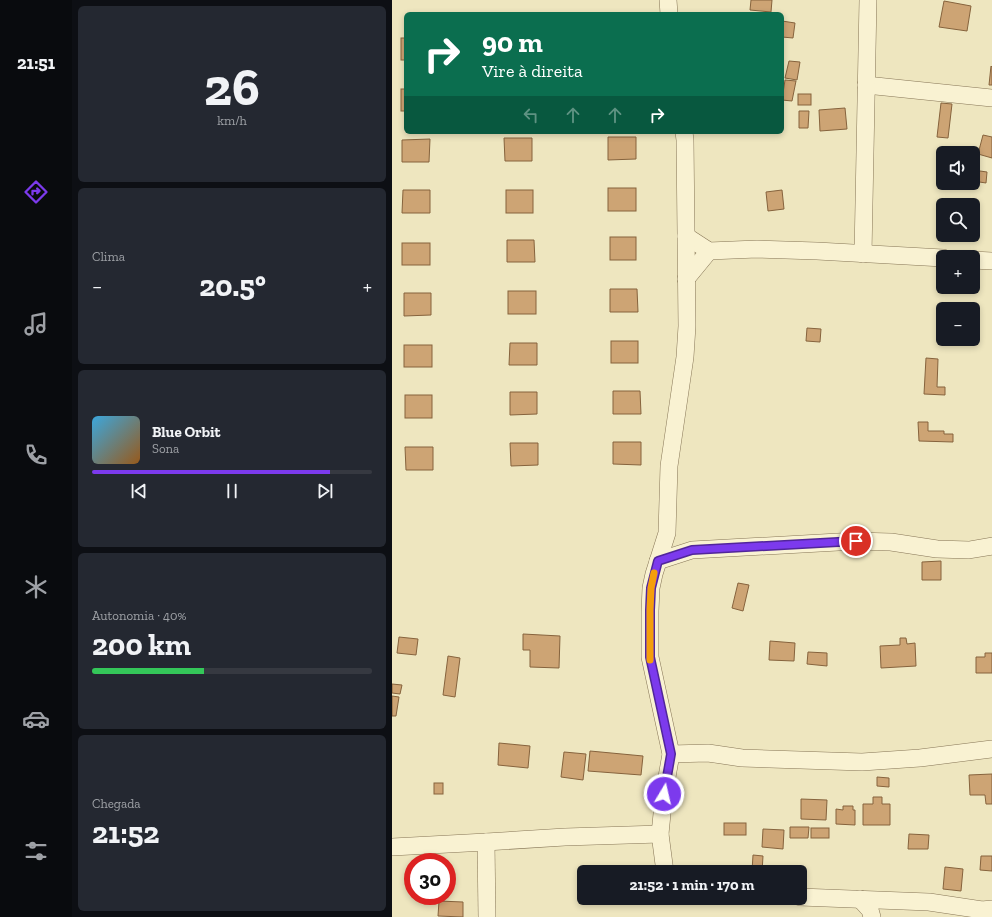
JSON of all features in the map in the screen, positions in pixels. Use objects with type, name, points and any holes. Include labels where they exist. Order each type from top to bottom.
[{"type":"street","points":[[668,0],[669,12]]},
{"type":"street","points":[[863,254],[868,0]]},
{"type":"street","points":[[866,85],[992,98]]},
{"type":"street","points":[[664,865],[660,834],[664,794],[671,754],[650,657],[650,610],[651,588],[667,533],[669,466],[685,356],[687,326],[684,134]]},
{"type":"street","points":[[686,236],[709,251],[757,249],[936,258]]},
{"type":"street","points":[[686,278],[709,251]]},
{"type":"street","points":[[980,260],[992,261]]},
{"type":"street","points":[[667,533],[692,550]]},
{"type":"street","points":[[658,561],[692,550],[856,541],[891,542],[945,549],[969,550],[992,546]]},
{"type":"street","points":[[671,754],[708,753],[742,758],[862,762],[920,758],[992,749]]},
{"type":"street","points":[[392,847],[565,837],[660,834]]},
{"type":"street","points":[[486,842],[487,917]]},
{"type":"street","points":[[807,897],[929,902],[982,910],[992,909]]},
{"type":"street","points":[[860,900],[870,910],[872,917]]},
{"type":"building","points":[[751,0],[772,0],[771,12],[750,10]]},
{"type":"building","points":[[944,1],[971,6],[967,31],[939,27]]},
{"type":"building","points":[[784,21],[795,23],[793,38],[784,37]]},
{"type":"building","points":[[401,38],[404,38],[404,60],[401,60]]},
{"type":"building","points":[[789,61],[800,62],[797,80],[785,78]]},
{"type":"building","points":[[991,66],[992,85],[989,85]]},
{"type":"building","points":[[785,80],[796,81],[792,101],[784,100]]},
{"type":"building","points":[[401,89],[404,89],[404,111],[401,111]]},
{"type":"building","points":[[798,94],[811,94],[811,105],[798,105]]},
{"type":"building","points":[[941,103],[952,104],[948,138],[937,137]]},
{"type":"building","points":[[845,108],[847,129],[820,131],[819,110]]},
{"type":"building","points":[[799,111],[809,111],[808,128],[799,128]]},
{"type":"building","points":[[983,135],[992,137],[992,158],[980,155],[980,146]]},
{"type":"building","points":[[608,137],[636,137],[636,159],[608,160]]},
{"type":"building","points":[[504,138],[532,138],[532,161],[505,161]]},
{"type":"building","points":[[430,139],[429,162],[402,162],[402,140]]},
{"type":"building","points":[[980,171],[987,172],[986,183],[980,182]]},
{"type":"building","points":[[608,188],[636,188],[636,211],[608,211]]},
{"type":"building","points":[[403,190],[430,190],[430,213],[402,213]]},
{"type":"building","points":[[506,190],[533,190],[533,213],[506,213]]},
{"type":"building","points":[[782,190],[784,209],[768,211],[766,192]]},
{"type":"building","points":[[610,237],[636,237],[636,260],[610,260]]},
{"type":"building","points":[[507,240],[534,240],[535,262],[507,262]]},
{"type":"building","points":[[402,243],[430,243],[430,265],[402,265]]},
{"type":"building","points":[[610,289],[637,289],[638,312],[610,312]]},
{"type":"building","points":[[508,291],[536,291],[536,314],[508,314]]},
{"type":"building","points":[[404,293],[431,293],[431,315],[404,316]]},
{"type":"building","points":[[807,328],[821,329],[820,342],[806,341]]},
{"type":"building","points":[[611,341],[638,341],[638,363],[611,363]]},
{"type":"building","points":[[510,343],[537,343],[537,365],[509,365]]},
{"type":"building","points":[[404,345],[432,345],[432,367],[404,367]]},
{"type":"building","points":[[926,358],[938,359],[937,387],[945,387],[945,395],[924,394]]},
{"type":"building","points":[[613,391],[640,391],[641,414],[613,414]]},
{"type":"building","points":[[510,392],[537,392],[537,414],[510,415]]},
{"type":"building","points":[[405,395],[432,395],[432,418],[405,418]]},
{"type":"building","points":[[918,422],[928,422],[928,431],[944,431],[944,434],[953,434],[953,442],[919,441]]},
{"type":"building","points":[[613,442],[641,442],[641,465],[613,464]]},
{"type":"building","points":[[510,443],[538,443],[538,465],[511,466]]},
{"type":"building","points":[[405,447],[433,447],[433,470],[406,470]]},
{"type":"building","points":[[941,561],[941,580],[922,580],[922,562]]},
{"type":"building","points":[[738,583],[749,585],[743,611],[732,608]]},
{"type":"building","points":[[523,634],[560,636],[559,668],[530,667],[530,650],[523,650]]},
{"type":"building","points":[[399,637],[418,639],[416,655],[397,653]]},
{"type":"building","points":[[900,638],[906,638],[907,644],[915,643],[916,666],[881,668],[880,646],[900,645]]},
{"type":"building","points":[[770,641],[795,643],[794,661],[769,660]]},
{"type":"building","points":[[808,652],[827,653],[827,666],[807,664]]},
{"type":"building","points":[[985,653],[992,653],[992,673],[976,673],[976,657],[985,657]]},
{"type":"building","points":[[448,656],[460,658],[455,697],[443,695]]},
{"type":"building","points":[[392,684],[402,685],[400,694],[392,693]]},
{"type":"building","points":[[392,696],[399,697],[396,716],[392,716]]},
{"type":"building","points":[[499,743],[530,746],[528,768],[498,765]]},
{"type":"building","points":[[590,751],[643,756],[641,775],[588,771]]},
{"type":"building","points":[[564,752],[586,754],[583,780],[561,777]]},
{"type":"building","points":[[992,774],[992,804],[986,804],[985,795],[970,795],[969,775]]},
{"type":"building","points":[[877,777],[889,778],[889,787],[877,786]]},
{"type":"building","points":[[434,783],[443,783],[443,794],[434,794]]},
{"type":"building","points":[[873,797],[882,797],[882,804],[890,804],[890,825],[863,825],[863,804],[873,804]]},
{"type":"building","points":[[801,799],[827,800],[826,820],[801,819]]},
{"type":"building","points":[[843,806],[853,806],[853,810],[855,810],[855,825],[836,824],[836,809],[843,810]]},
{"type":"building","points":[[724,823],[746,823],[746,835],[724,835]]},
{"type":"building","points":[[790,827],[809,827],[808,838],[790,838]]},
{"type":"building","points":[[811,828],[829,828],[829,838],[811,838]]},
{"type":"building","points":[[763,829],[784,830],[783,849],[762,847]]},
{"type":"building","points":[[909,834],[929,835],[928,849],[908,849]]},
{"type":"building","points":[[753,855],[763,856],[762,865],[752,865]]},
{"type":"building","points":[[981,856],[992,856],[992,871],[980,870]]},
{"type":"building","points":[[945,867],[963,869],[961,891],[943,889]]},
{"type":"building","points":[[456,902],[463,902],[463,917],[438,916],[439,905],[456,905]]},
{"type":"slow traffic","points":[[650,660],[651,588],[654,573]]},
{"type":"route","points":[[664,794],[671,754],[650,657],[651,588],[658,561],[692,550],[856,541]]}]
